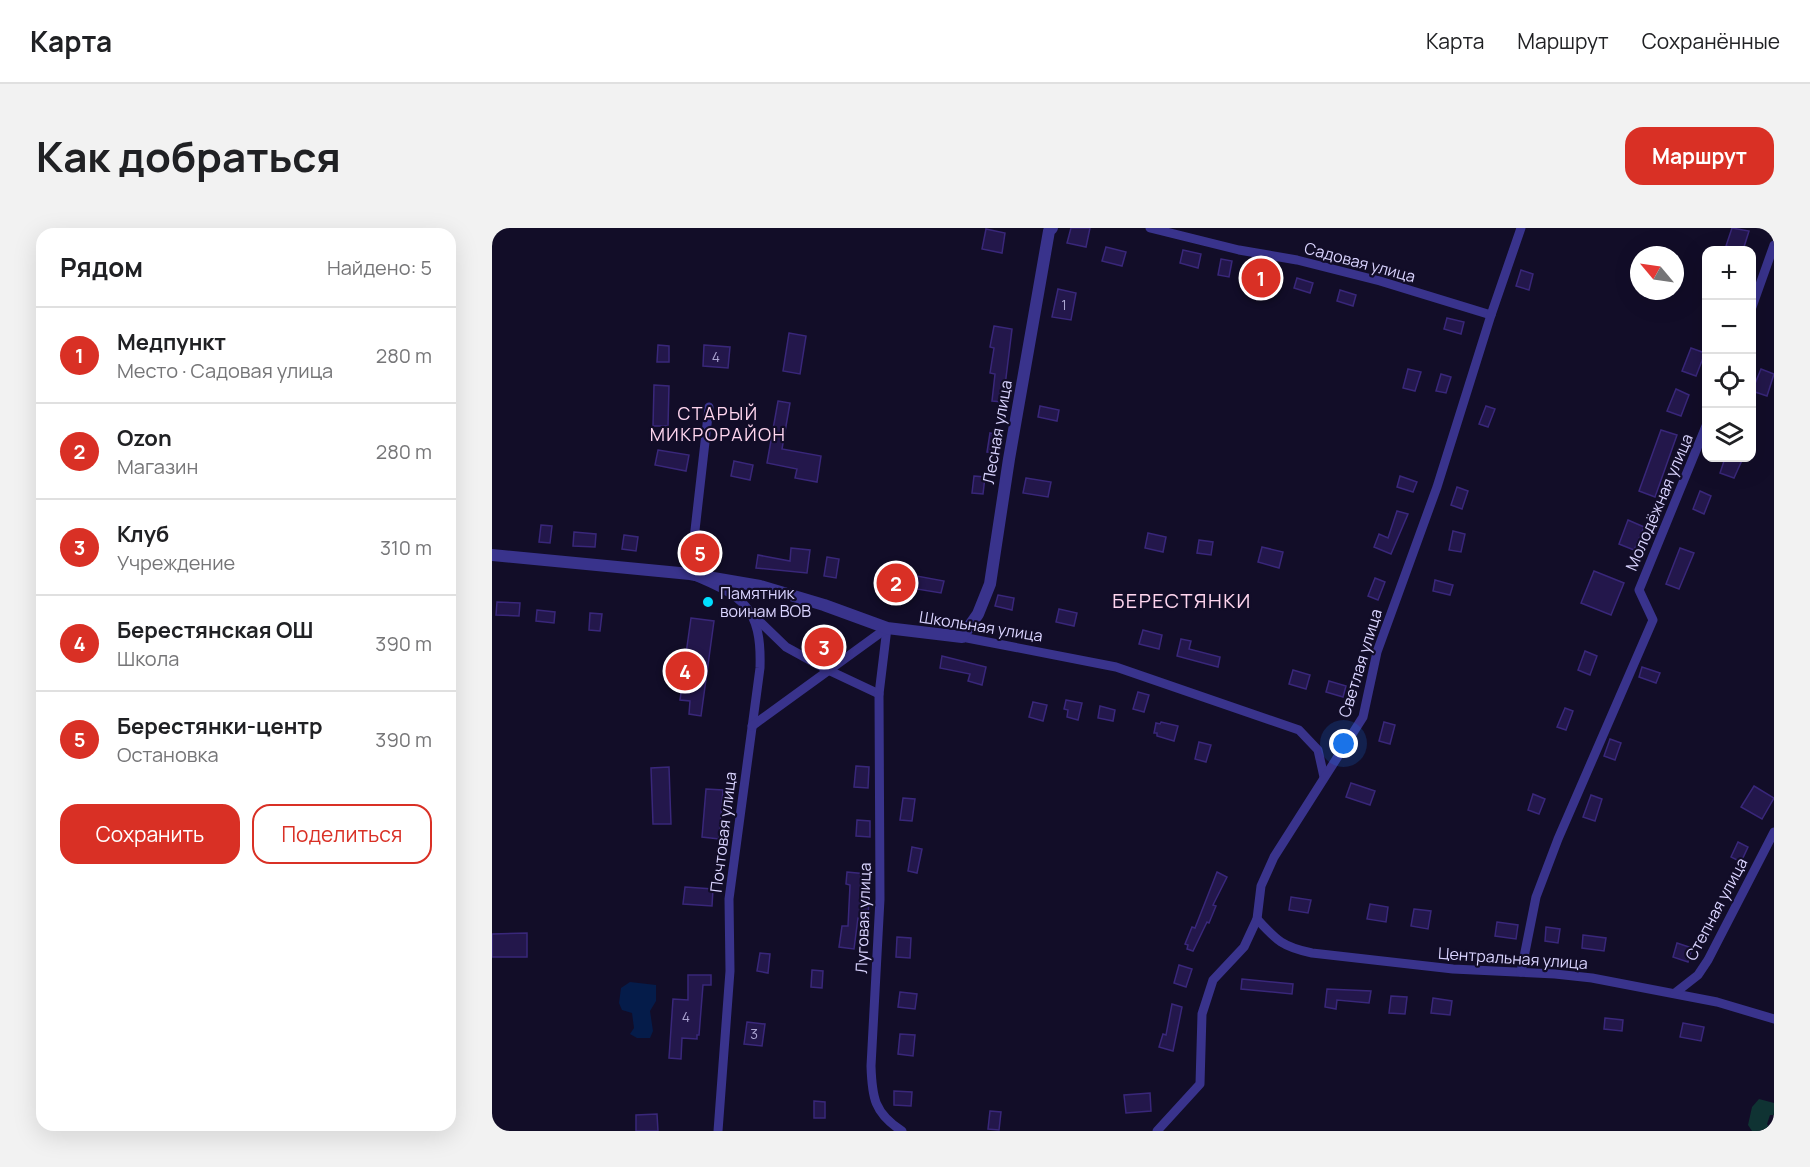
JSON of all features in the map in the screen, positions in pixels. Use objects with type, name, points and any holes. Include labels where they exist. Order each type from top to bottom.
[{"type":"street","name":"Лесная улица","points":[[962,637],[978,614],[990,584],[1011,448],[1049,231],[1052,228]]},
{"type":"street","name":"Садовая улица","points":[[1150,228],[1239,250],[1297,260],[1491,315]]},
{"type":"street","name":"Светлая улица","points":[[1157,1131],[1200,1084],[1202,1014],[1213,980],[1244,947],[1257,919],[1261,886],[1274,857],[1363,717],[1377,652],[1437,487],[1521,228]]},
{"type":"street","points":[[1754,300],[1774,245]]},
{"type":"street","points":[[709,407],[690,574],[728,592],[786,647],[879,694]]},
{"type":"street","name":"Молодёжная улица","points":[[1521,972],[1540,887],[1563,828],[1653,620],[1639,590],[1702,438]]},
{"type":"street","name":"Школьная улица","points":[[492,555],[690,574],[760,586],[824,605],[887,628],[962,637],[1116,667],[1299,730],[1318,750],[1324,777]]},
{"type":"street","name":"Почтовая улица","points":[[718,1131],[730,971],[729,899],[760,668],[761,646],[758,627],[752,614]]},
{"type":"street","points":[[752,726],[887,628]]},
{"type":"street","name":"Луговая улица","points":[[887,628],[879,694],[880,899],[871,1066],[876,1106],[886,1120],[902,1131]]},
{"type":"street","name":"Степная улица","points":[[1675,993],[1698,975],[1708,960],[1774,832]]},
{"type":"street","name":"Центральная улица","points":[[1257,919],[1275,939],[1292,949],[1302,951],[1453,969],[1592,978],[1675,993],[1774,1019]]},
{"type":"green space","points":[[1759,1099],[1774,1103],[1774,1115],[1770,1115],[1767,1124],[1772,1131],[1752,1131],[1748,1125],[1752,1107]]},
{"type":"water","points":[[630,982],[656,985],[656,1001],[650,1011],[653,1031],[650,1038],[637,1038],[630,1034],[634,1028],[632,1013],[622,1010],[619,1003],[621,988]]},
{"type":"building","points":[[1071,228],[1090,228],[1086,247],[1067,243]]},
{"type":"building","points":[[1732,228],[1749,231],[1744,246],[1726,246]]},
{"type":"building","points":[[986,229],[1005,233],[1002,253],[982,249]]},
{"type":"building","points":[[1106,247],[1126,252],[1122,266],[1102,261]]},
{"type":"building","points":[[1183,250],[1201,254],[1198,268],[1180,263]]},
{"type":"building","points":[[1221,259],[1232,261],[1229,277],[1218,275]]},
{"type":"building","points":[[1258,267],[1269,271],[1264,289],[1253,285]]},
{"type":"building","points":[[1521,270],[1533,274],[1529,290],[1516,286]]},
{"type":"building","points":[[1297,278],[1313,283],[1310,293],[1294,288]]},
{"type":"building","points":[[1058,289],[1076,293],[1071,320],[1052,317]]},
{"type":"building","points":[[1340,290],[1356,295],[1353,306],[1337,301]]},
{"type":"building","points":[[1447,318],[1464,322],[1461,334],[1444,329]]},
{"type":"building","points":[[994,326],[1012,329],[1003,402],[992,401],[995,374],[990,373],[994,348],[990,347]]},
{"type":"building","points":[[789,333],[806,336],[800,374],[783,371]]},
{"type":"building","points":[[658,345],[669,346],[669,362],[657,362]]},
{"type":"building","points":[[704,345],[730,347],[728,368],[703,366]]},
{"type":"building","points":[[1691,348],[1702,352],[1702,361],[1696,376],[1682,371]]},
{"type":"building","points":[[1408,369],[1421,372],[1415,391],[1403,388]]},
{"type":"building","points":[[1761,369],[1774,374],[1767,396],[1756,392],[1756,381]]},
{"type":"building","points":[[1441,374],[1451,377],[1446,393],[1436,391]]},
{"type":"building","points":[[654,385],[669,386],[668,426],[653,426]]},
{"type":"building","points":[[1676,389],[1689,395],[1681,416],[1667,411]]},
{"type":"building","points":[[778,401],[790,403],[782,449],[821,456],[817,482],[795,478],[797,469],[767,463]]},
{"type":"building","points":[[1040,406],[1059,410],[1057,421],[1038,417]]},
{"type":"building","points":[[1486,406],[1495,409],[1488,427],[1479,424]]},
{"type":"building","points":[[1661,430],[1677,435],[1655,497],[1639,491]]},
{"type":"building","points":[[990,433],[1001,435],[998,453],[987,452]]},
{"type":"building","points":[[658,450],[689,455],[686,471],[655,465]]},
{"type":"building","points":[[734,461],[753,465],[750,480],[731,476]]},
{"type":"building","points":[[1724,462],[1741,462],[1734,478],[1720,473]]},
{"type":"building","points":[[974,476],[985,477],[983,494],[972,493]]},
{"type":"building","points":[[1400,476],[1417,482],[1413,492],[1397,487]]},
{"type":"building","points":[[1026,478],[1051,482],[1048,497],[1023,493]]},
{"type":"building","points":[[1457,487],[1468,491],[1462,509],[1451,505]]},
{"type":"building","points":[[1700,491],[1711,496],[1704,514],[1693,509]]},
{"type":"building","points":[[1397,511],[1408,514],[1391,554],[1374,547],[1379,534],[1388,538]]},
{"type":"building","points":[[1628,520],[1644,527],[1634,550],[1619,544]]},
{"type":"building","points":[[541,525],[552,526],[550,543],[539,542]]},
{"type":"building","points":[[1453,531],[1465,534],[1461,552],[1449,550]]},
{"type":"building","points":[[574,532],[596,534],[595,547],[573,546]]},
{"type":"building","points":[[1148,533],[1166,537],[1163,552],[1145,548]]},
{"type":"building","points":[[624,535],[638,537],[636,551],[622,549]]},
{"type":"building","points":[[1199,540],[1213,542],[1211,555],[1197,553]]},
{"type":"building","points":[[1262,547],[1283,552],[1279,568],[1258,562]]},
{"type":"building","points":[[791,548],[810,550],[807,573],[756,568],[758,555],[790,561]]},
{"type":"building","points":[[1680,548],[1694,553],[1679,589],[1666,584]]},
{"type":"building","points":[[827,557],[839,559],[836,578],[824,576]]},
{"type":"building","points":[[895,568],[912,571],[911,575],[944,581],[941,593],[892,585]]},
{"type":"building","points":[[1594,571],[1624,583],[1611,615],[1581,603]]},
{"type":"building","points":[[1375,578],[1385,582],[1378,600],[1368,596]]},
{"type":"building","points":[[1435,580],[1453,585],[1450,595],[1433,591]]},
{"type":"building","points":[[998,595],[1014,598],[1012,610],[995,606]]},
{"type":"building","points":[[497,602],[520,603],[519,616],[496,615]]},
{"type":"building","points":[[1059,609],[1077,613],[1074,626],[1056,622]]},
{"type":"building","points":[[537,610],[555,612],[554,623],[536,621]]},
{"type":"building","points":[[590,613],[602,614],[600,631],[589,630]]},
{"type":"building","points":[[691,618],[714,621],[701,716],[689,714],[690,701],[680,700],[682,686],[676,686],[678,674],[683,675]]},
{"type":"building","points":[[1143,630],[1162,635],[1159,649],[1139,644]]},
{"type":"building","points":[[830,633],[841,633],[840,654],[833,659],[827,659],[828,654],[811,653],[806,650],[807,640],[829,642]]},
{"type":"building","points":[[1181,639],[1191,641],[1189,649],[1220,657],[1218,667],[1177,656]]},
{"type":"building","points":[[1585,651],[1597,656],[1590,675],[1578,670]]},
{"type":"building","points":[[942,656],[986,667],[982,685],[968,681],[970,674],[940,668]]},
{"type":"building","points":[[1642,667],[1660,673],[1656,683],[1639,677]]},
{"type":"building","points":[[1293,670],[1310,675],[1306,689],[1289,684]]},
{"type":"building","points":[[1329,681],[1346,686],[1343,697],[1326,692]]},
{"type":"building","points":[[1138,692],[1149,695],[1144,712],[1133,709]]},
{"type":"building","points":[[1066,700],[1082,703],[1078,720],[1067,717],[1068,710],[1064,709]]},
{"type":"building","points":[[1033,702],[1047,705],[1043,721],[1029,717]]},
{"type":"building","points":[[1100,706],[1115,710],[1113,721],[1098,718]]},
{"type":"building","points":[[1565,708],[1573,711],[1566,730],[1557,727]]},
{"type":"building","points":[[1384,722],[1395,725],[1390,744],[1379,741]]},
{"type":"building","points":[[1156,723],[1178,726],[1174,741],[1154,733]]},
{"type":"building","points":[[1610,739],[1621,743],[1615,760],[1604,756]]},
{"type":"building","points":[[1199,742],[1211,745],[1206,762],[1195,759]]},
{"type":"building","points":[[856,766],[869,767],[868,788],[854,787]]},
{"type":"building","points":[[669,767],[671,824],[653,824],[651,768]]},
{"type":"building","points":[[1351,783],[1375,791],[1370,805],[1346,797]]},
{"type":"building","points":[[1754,786],[1774,798],[1762,819],[1741,807]]},
{"type":"building","points":[[706,789],[723,790],[719,839],[702,837]]},
{"type":"building","points":[[1533,794],[1545,799],[1539,814],[1528,810]]},
{"type":"building","points":[[1591,795],[1602,799],[1595,821],[1583,817]]},
{"type":"building","points":[[903,798],[915,799],[912,821],[900,820]]},
{"type":"building","points":[[857,820],[870,821],[870,837],[856,836]]},
{"type":"building","points":[[1738,842],[1748,847],[1741,862],[1731,857]]},
{"type":"building","points":[[912,847],[922,849],[917,873],[908,871]]},
{"type":"building","points":[[847,872],[867,874],[865,898],[869,899],[868,918],[858,918],[854,949],[839,947],[842,926],[848,926],[850,885],[846,884]]},
{"type":"building","points":[[1217,872],[1227,877],[1213,905],[1216,906],[1193,951],[1187,949],[1188,945],[1185,944],[1192,927],[1195,928]]},
{"type":"building","points":[[685,887],[713,889],[712,906],[683,904]]},
{"type":"building","points":[[1291,897],[1311,900],[1308,913],[1289,910]]},
{"type":"building","points":[[1370,904],[1388,907],[1386,922],[1367,919]]},
{"type":"building","points":[[1414,909],[1431,911],[1428,929],[1411,926]]},
{"type":"building","points":[[1497,922],[1518,925],[1516,939],[1495,936]]},
{"type":"building","points":[[1546,927],[1560,929],[1558,943],[1545,941]]},
{"type":"building","points":[[527,933],[527,957],[492,957],[492,934]]},
{"type":"building","points":[[1583,935],[1606,938],[1604,951],[1582,948]]},
{"type":"building","points":[[897,937],[911,938],[910,958],[896,957]]},
{"type":"building","points":[[1677,943],[1692,948],[1688,962],[1673,957]]},
{"type":"building","points":[[760,953],[770,954],[768,973],[757,971]]},
{"type":"building","points":[[1179,965],[1192,969],[1186,987],[1174,983]]},
{"type":"building","points":[[812,970],[823,971],[822,988],[811,987]]},
{"type":"building","points":[[688,975],[711,975],[711,985],[703,985],[697,1039],[682,1038],[681,1059],[669,1058],[673,999],[688,1000]]},
{"type":"building","points":[[1242,979],[1293,984],[1292,994],[1241,989]]},
{"type":"building","points":[[1327,989],[1371,991],[1369,1003],[1337,1000],[1336,1009],[1325,1007]]},
{"type":"building","points":[[900,992],[917,994],[915,1009],[898,1007]]},
{"type":"building","points":[[1391,996],[1407,997],[1405,1014],[1389,1013]]},
{"type":"building","points":[[1433,998],[1452,1001],[1450,1015],[1431,1013]]},
{"type":"building","points":[[1172,1004],[1182,1007],[1173,1051],[1159,1047],[1163,1034],[1166,1035]]},
{"type":"building","points":[[1605,1018],[1623,1020],[1622,1031],[1604,1029]]},
{"type":"building","points":[[747,1022],[765,1024],[762,1046],[744,1044]]},
{"type":"building","points":[[1683,1023],[1704,1027],[1701,1041],[1680,1037]]},
{"type":"building","points":[[900,1034],[915,1035],[913,1056],[898,1054]]},
{"type":"building","points":[[894,1091],[912,1092],[911,1106],[894,1105]]},
{"type":"building","points":[[1150,1093],[1151,1111],[1126,1113],[1124,1095]]},
{"type":"building","points":[[814,1101],[825,1102],[825,1118],[814,1118]]},
{"type":"building","points":[[990,1111],[1001,1112],[999,1130],[988,1129]]},
{"type":"building","points":[[657,1114],[658,1131],[636,1131],[636,1115]]},
{"type":"place","name":"Медпункт","points":[[1261,278]]},
{"type":"place","name":"Берестянки-центр","points":[[700,553]]},
{"type":"place","name":"Ozon","points":[[896,583]]},
{"type":"place","name":"Памятник воинам ВОВ","points":[[708,602]]},
{"type":"place","name":"Клуб","points":[[824,647]]},
{"type":"place","name":"Берестянская ОШ","points":[[685,671]]},
{"type":"district","name":"СТАРЫЙ МИКРОРАЙОН","points":[[718,424]]},
{"type":"district","name":"БЕРЕСТЯНКИ","points":[[1182,601]]}]
